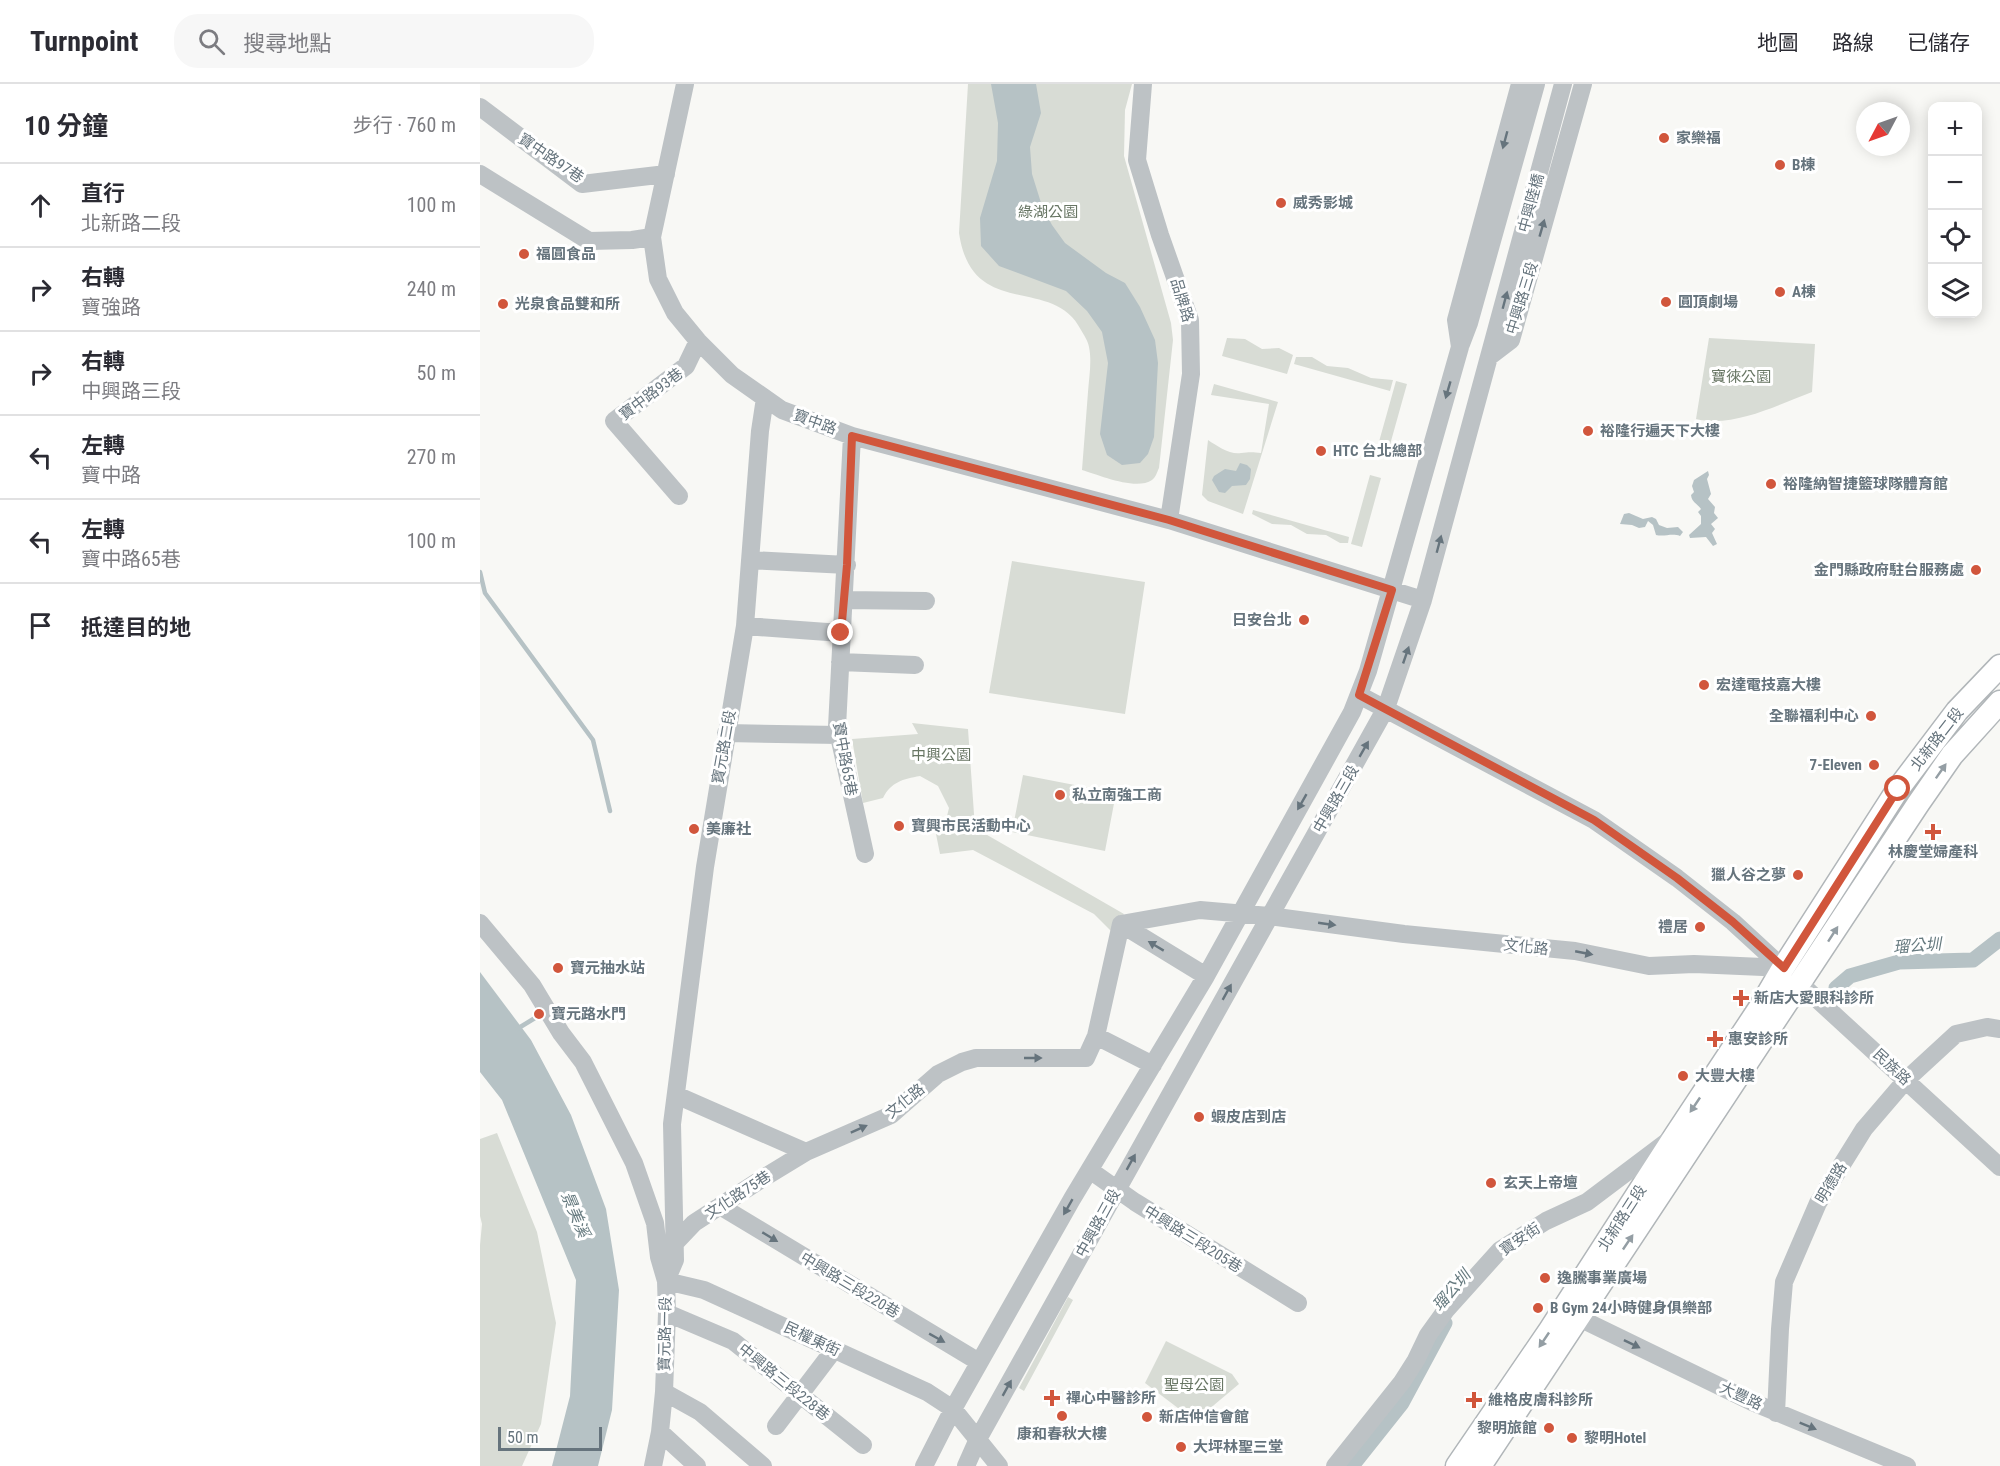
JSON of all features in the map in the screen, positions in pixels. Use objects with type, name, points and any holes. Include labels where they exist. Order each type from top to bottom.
[{"type":"main road","name":"北新路二段","points":[[1792,975],[1898,789],[1957,711],[2000,666]]},
{"type":"main road","name":"北新路二段","points":[[1792,975],[1952,755],[2000,702]]},
{"type":"main road","name":"北新路三段","points":[[1457,1466],[1550,1330],[1759,1010],[1792,975]]},
{"type":"main road","name":"北新路三段","points":[[1480,1466],[1579,1318],[1792,975]]},
{"type":"street","name":"寶中路","points":[[686,84],[652,237],[658,279],[675,314],[732,375],[782,410],[852,436],[1169,520],[1423,600]]},
{"type":"street","name":"品牌路","points":[[1143,84],[1137,160],[1190,320],[1191,374],[1169,520]]},
{"type":"street","name":"中興路三段","points":[[924,1466],[979,1362],[1206,976],[1336,743],[1359,695],[1392,590],[1460,347],[1456,320],[1520,84]]},
{"type":"street","name":"中興陸橋","points":[[1460,347],[1472,312],[1536,84]]},
{"type":"street","name":"中興陸橋","points":[[1490,356],[1563,84]]},
{"type":"street","name":"中興路三段","points":[[966,1466],[978,1439],[1117,1188],[1386,708],[1423,600],[1490,356],[1511,340],[1583,84]]},
{"type":"street","name":"寶中路97巷","points":[[480,107],[582,184],[666,174]]},
{"type":"street","points":[[480,174],[589,241],[652,237]]},
{"type":"street","name":"寶中路93巷","points":[[679,496],[614,421],[686,366],[699,341]]},
{"type":"street","name":"寶元路二段","points":[[676,1095],[701,898],[745,626],[760,431],[765,398]]},
{"type":"street","name":"寶中路65巷","points":[[852,436],[837,727],[865,854]]},
{"type":"street","points":[[750,560],[847,565]]},
{"type":"street","points":[[844,600],[926,601]]},
{"type":"street","points":[[745,626],[841,633]]},
{"type":"street","points":[[840,662],[915,665]]},
{"type":"street","name":"民族路","points":[[1359,695],[1594,820],[1677,878],[1733,922],[2000,1167]]},
{"type":"street","points":[[726,733],[839,735]]},
{"type":"street","name":"文化路","points":[[806,1152],[891,1115],[938,1074],[962,1062],[976,1058],[1086,1058],[1096,1036],[1121,924],[1200,910],[1240,913],[1404,934],[1575,951],[1649,966],[1694,964],[1792,975]]},
{"type":"street","points":[[480,923],[532,985],[561,1033],[583,1062],[634,1163],[654,1223],[659,1257],[666,1281]]},
{"type":"street","points":[[1121,924],[1206,976]]},
{"type":"street","name":"明德路","points":[[1776,1413],[1779,1329],[1784,1282],[1818,1203],[1864,1129],[1906,1080],[1956,1034],[1987,1027],[2000,1029]]},
{"type":"street","points":[[1096,1036],[1153,1065]]},
{"type":"street","points":[[676,1095],[806,1152]]},
{"type":"street","name":"寶元路一段","points":[[653,1466],[660,1432],[664,1392],[666,1281],[675,1260],[672,1124],[676,1095]]},
{"type":"street","name":"寶安街","points":[[1335,1466],[1402,1382],[1428,1335],[1446,1310],[1500,1250],[1546,1221],[1587,1202],[1675,1136]]},
{"type":"street","name":"文化路75巷","points":[[675,1243],[694,1223],[806,1152]]},
{"type":"street","name":"中興路三段205巷","points":[[1090,1170],[1135,1202],[1298,1303]]},
{"type":"street","name":"中興路三段220巷","points":[[720,1206],[979,1362]]},
{"type":"street","name":"民權東街","points":[[666,1281],[704,1290],[927,1392],[953,1409],[999,1466]]},
{"type":"street","name":"中興路三段228巷","points":[[667,1313],[733,1341],[863,1445]]},
{"type":"street","name":"大豐路","points":[[1579,1318],[1776,1413],[1907,1466]]},
{"type":"street","points":[[776,1426],[830,1355],[832,1348]]},
{"type":"street","points":[[664,1392],[700,1412],[763,1466]]},
{"type":"street","points":[[660,1432],[697,1466]]},
{"type":"green space","name":"綠湖公園","points":[[968,84],[1132,84],[1125,110],[1124,156],[1171,323],[1173,340],[1159,468],[1152,480],[1137,484],[1127,483],[1082,470],[1090,364],[1090,352],[1085,336],[1068,313],[1052,304],[996,288],[980,278],[967,260],[959,233]]},
{"type":"green space","points":[[1227,338],[1245,339],[1262,349],[1279,348],[1293,355],[1287,374],[1222,356]]},
{"type":"green space","name":"寶徠公園","points":[[1709,338],[1815,344],[1812,392],[1740,418],[1710,421],[1696,419]]},
{"type":"green space","points":[[1296,357],[1312,357],[1327,366],[1348,368],[1371,378],[1393,380],[1390,391],[1294,364]]},
{"type":"green space","points":[[1396,381],[1407,384],[1386,459],[1375,456]]},
{"type":"green space","points":[[1214,384],[1278,402],[1243,514],[1208,501],[1202,495],[1208,440],[1232,453],[1261,453],[1269,404],[1211,395]]},
{"type":"green space","points":[[1370,475],[1381,478],[1362,547],[1351,544]]},
{"type":"green space","points":[[1253,510],[1349,537],[1348,543],[1340,543],[1326,535],[1307,534],[1291,525],[1272,524],[1252,514]]},
{"type":"green space","points":[[1012,561],[1145,582],[1125,714],[989,693]]},
{"type":"green space","name":"中興公園","points":[[912,723],[968,729],[975,828],[1124,914],[1112,932],[1094,914],[973,850],[940,854],[935,829],[945,824],[949,808],[938,786],[920,776],[898,782],[883,798],[863,803],[852,739],[918,734]]},
{"type":"green space","points":[[1023,775],[1116,793],[1105,851],[1012,832]]},
{"type":"green space","points":[[497,1133],[537,1232],[556,1323],[541,1424],[522,1466],[480,1466],[480,1245],[482,1224],[480,1216],[480,1139]]},
{"type":"green space","points":[[1068,1297],[1073,1300],[1024,1391],[1019,1388]]},
{"type":"green space","name":"聖母公園","points":[[1166,1341],[1232,1374],[1239,1384],[1195,1421],[1145,1383]]},
{"type":"water","points":[[991,84],[1036,84],[1041,113],[1030,147],[1032,174],[1042,206],[1065,243],[1106,273],[1125,283],[1140,307],[1155,340],[1158,363],[1154,437],[1148,454],[1140,463],[1122,465],[1107,455],[1100,434],[1108,363],[1102,332],[1087,311],[1066,291],[999,266],[981,246],[980,218],[997,161],[998,123]]},
{"type":"water","points":[[1240,463],[1251,469],[1250,479],[1246,485],[1232,486],[1225,493],[1219,492],[1212,480],[1214,476],[1225,469],[1236,471]]},
{"type":"water","points":[[1708,471],[1707,479],[1711,494],[1708,499],[1715,507],[1714,513],[1718,518],[1711,524],[1715,529],[1712,533],[1717,544],[1713,546],[1706,537],[1690,538],[1689,535],[1701,524],[1701,516],[1698,512],[1701,509],[1692,498],[1691,495],[1694,492],[1692,486],[1694,480]]},
{"type":"water","points":[[1629,513],[1643,519],[1652,517],[1659,525],[1667,528],[1678,527],[1683,532],[1680,536],[1662,536],[1656,535],[1653,525],[1648,521],[1645,527],[1639,528],[1620,524],[1624,514]]},
{"type":"water","name":"景美溪","points":[[480,972],[531,1040],[571,1115],[606,1209],[619,1290],[612,1410],[598,1466],[552,1466],[570,1396],[576,1280],[502,1100],[480,1072]]},
{"type":"waterway","points":[[480,572],[485,593],[593,740],[610,811]]},
{"type":"waterway","name":"瑠公圳","points":[[1836,988],[1850,976],[1899,962],[1973,960],[2000,939]]},
{"type":"waterway","points":[[517,1029],[535,1018]]},
{"type":"waterway","name":"瑠公圳","points":[[1352,1466],[1402,1403],[1445,1323]]},
{"type":"place","name":"家樂福","points":[[1664,138]]},
{"type":"place","name":"B棟","points":[[1780,165]]},
{"type":"place","name":"威秀影城","points":[[1281,203]]},
{"type":"place","name":"福圓食品","points":[[524,254]]},
{"type":"place","name":"A棟","points":[[1780,292]]},
{"type":"place","name":"圓頂劇場","points":[[1666,302]]},
{"type":"place","name":"光泉食品雙和所","points":[[503,304]]},
{"type":"place","name":"裕隆行遍天下大樓","points":[[1588,431]]},
{"type":"place","name":"HTC 台北總部","points":[[1321,451]]},
{"type":"place","name":"裕隆納智捷籃球隊體育館","points":[[1771,484]]},
{"type":"place","name":"金門縣政府駐台服務處","points":[[1976,570]]},
{"type":"place","name":"日安台北","points":[[1304,620]]},
{"type":"place","name":"宏達電技嘉大樓","points":[[1704,685]]},
{"type":"place","name":"全聯福利中心","points":[[1871,716]]},
{"type":"place","name":"7-Eleven","points":[[1874,765]]},
{"type":"place","name":"私立南強工商","points":[[1060,795]]},
{"type":"place","name":"寶興市民活動中心","points":[[899,826]]},
{"type":"place","name":"美廉社","points":[[694,829]]},
{"type":"place","name":"林慶堂婦產科","points":[[1933,832]]},
{"type":"place","name":"獵人谷之夢","points":[[1798,875]]},
{"type":"place","name":"禮居","points":[[1700,927]]},
{"type":"place","name":"寶元抽水站","points":[[558,968]]},
{"type":"place","name":"新店大愛眼科診所","points":[[1741,998]]},
{"type":"place","name":"寶元路水門","points":[[539,1014]]},
{"type":"place","name":"惠安診所","points":[[1715,1039]]},
{"type":"place","name":"大豐大樓","points":[[1683,1076]]},
{"type":"place","name":"蝦皮店到店","points":[[1199,1117]]},
{"type":"place","name":"玄天上帝壇","points":[[1491,1183]]},
{"type":"place","name":"逸騰事業廣場","points":[[1545,1278]]},
{"type":"place","name":"B Gym 24小時健身俱樂部","points":[[1538,1308]]},
{"type":"place","name":"禪心中醫診所","points":[[1052,1398]]},
{"type":"place","name":"維格皮膚科診所","points":[[1474,1400]]},
{"type":"place","name":"康和春秋大樓","points":[[1062,1416]]},
{"type":"place","name":"新店仲信會館","points":[[1147,1417]]},
{"type":"place","name":"黎明旅館","points":[[1549,1428]]},
{"type":"place","name":"黎明Hotel","points":[[1572,1438]]},
{"type":"place","name":"大坪林聖三堂","points":[[1181,1447]]},
{"type":"route","points":[[841,633],[847,565],[852,436],[1169,520],[1392,590],[1359,695],[1594,820],[1677,878],[1733,922],[1784,968],[1898,789]]}]
